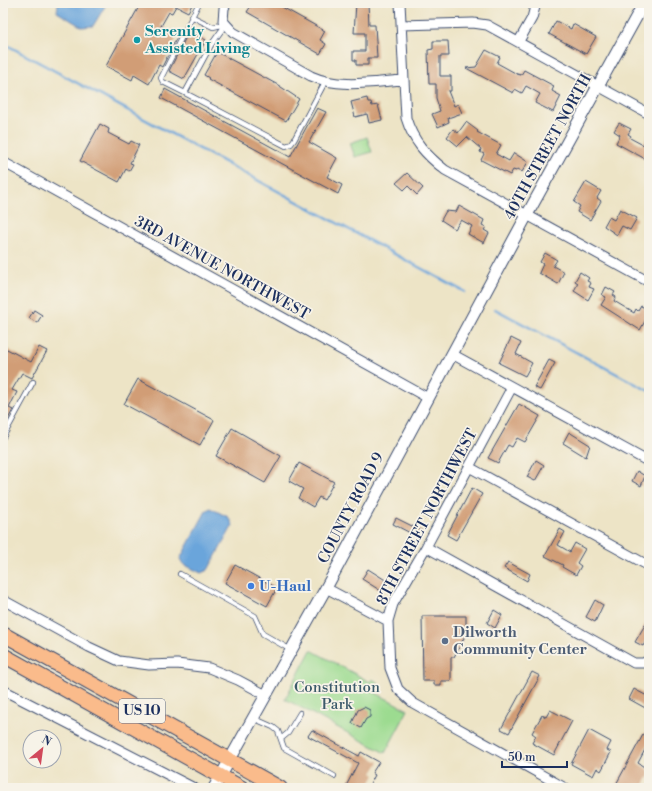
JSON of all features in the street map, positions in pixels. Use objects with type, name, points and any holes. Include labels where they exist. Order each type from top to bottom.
[{"type":"main road","name":"US 10","points":[[3,634],[280,788]]},
{"type":"main road","name":"US 10","points":[[3,655],[217,782],[242,788]]},
{"type":"street","points":[[227,3],[224,8],[223,21],[233,32],[325,82],[340,84],[404,80]]},
{"type":"street","points":[[400,3],[406,118],[410,132],[419,147],[431,159],[446,170],[649,282]]},
{"type":"street","points":[[519,41],[532,18],[536,3]]},
{"type":"street","name":"40TH STREET NORTH","points":[[478,305],[644,3]]},
{"type":"street","points":[[401,25],[473,23],[487,25],[519,41],[649,114]]},
{"type":"street","name":"3RD AVENUE NORTHWEST","points":[[3,162],[428,398]]},
{"type":"street","name":"COUNTY ROAD 9","points":[[217,782],[326,588],[478,305]]},
{"type":"street","points":[[452,354],[649,462]]},
{"type":"street","name":"8TH STREET NORTHWEST","points":[[512,387],[426,547],[393,604],[388,621],[390,668],[398,689],[412,703],[565,788]]},
{"type":"street","points":[[469,467],[649,566]]},
{"type":"street","points":[[426,547],[634,662],[647,661]]},
{"type":"street","points":[[326,588],[388,621]]},
{"type":"street","points":[[3,600],[88,648],[119,661],[149,665],[177,664],[209,668],[238,680],[266,695]]},
{"type":"street","points":[[3,690],[194,788]]},
{"type":"lane","points":[[199,3],[161,78],[163,82],[286,146],[294,140],[325,82]]},
{"type":"lane","points":[[193,17],[213,27],[226,24]]},
{"type":"lane","points":[[185,93],[211,44],[226,24]]},
{"type":"lane","points":[[3,437],[33,382]]},
{"type":"lane","points":[[180,574],[255,616],[263,634],[291,650]]},
{"type":"lane","points":[[282,738],[288,733],[300,713]]},
{"type":"lane","points":[[253,718],[273,727],[278,731],[282,738],[284,748],[334,776]]},
{"type":"green space","points":[[367,137],[372,152],[355,157],[350,143]]},
{"type":"green space","name":"Constitution Park","points":[[311,650],[370,682],[372,679],[379,683],[374,692],[408,710],[385,753],[285,699]]},
{"type":"water","points":[[58,3],[107,3],[93,26],[82,27],[57,12]]},
{"type":"water","points":[[210,508],[228,517],[233,525],[208,570],[201,573],[183,564],[180,559],[206,511]]},
{"type":"building","name":"Serenity Assisted Living","points":[[141,3],[193,3],[188,12],[176,6],[172,13],[169,12],[161,26],[178,35],[162,67],[159,65],[149,84],[134,75],[132,80],[106,66]]},
{"type":"building","points":[[253,3],[285,3],[282,7],[325,31],[320,40],[326,44],[320,54],[247,12]]},
{"type":"building","points":[[356,3],[368,3],[369,25],[375,25],[377,58],[368,58],[368,65],[356,65],[356,60],[353,60],[353,51],[365,51],[365,33],[354,33]]},
{"type":"building","points":[[556,21],[571,29],[573,24],[596,37],[586,54],[549,34]]},
{"type":"building","points":[[189,31],[206,40],[184,79],[169,71]]},
{"type":"building","points":[[433,41],[448,41],[449,56],[440,56],[440,76],[451,76],[451,91],[448,91],[454,106],[458,104],[462,113],[448,118],[449,122],[438,127],[432,114],[440,111],[436,98],[436,84],[429,84],[428,50],[433,49]]},
{"type":"building","points":[[486,50],[500,57],[497,63],[517,74],[521,75],[524,70],[554,86],[552,91],[561,96],[553,112],[535,103],[540,94],[526,86],[522,93],[515,89],[513,93],[466,68],[476,67]]},
{"type":"building","points":[[217,52],[278,85],[299,99],[286,121],[208,79],[209,78],[204,75]]},
{"type":"building","points":[[165,89],[290,157],[317,108],[326,112],[309,142],[337,158],[327,177],[342,185],[338,194],[161,98]]},
{"type":"building","points":[[367,98],[368,102],[371,102],[372,106],[378,105],[382,120],[369,123],[367,114],[355,117],[351,102]]},
{"type":"building","points":[[466,122],[478,131],[477,132],[501,145],[496,154],[509,161],[514,153],[528,162],[522,172],[517,169],[516,171],[513,170],[510,175],[481,160],[484,154],[480,152],[481,149],[467,137],[458,146],[447,137],[453,129],[458,133]]},
{"type":"building","points":[[619,123],[631,129],[628,134],[631,136],[630,138],[643,145],[649,133],[649,161],[616,143],[620,135],[614,131]]},
{"type":"building","points":[[100,124],[109,129],[108,133],[129,144],[131,141],[139,145],[130,163],[133,164],[129,171],[126,169],[119,182],[80,161]]},
{"type":"building","points":[[407,173],[423,188],[417,195],[408,186],[404,190],[396,183]]},
{"type":"building","points":[[586,182],[601,191],[597,198],[601,201],[590,220],[577,212],[580,206],[574,202]]},
{"type":"building","points":[[459,206],[484,220],[482,225],[486,227],[484,230],[489,233],[484,243],[468,234],[472,226],[461,220],[455,229],[441,220],[446,211],[456,212]]},
{"type":"building","points":[[620,209],[637,218],[630,230],[622,226],[617,235],[604,226],[609,217],[614,220]]},
{"type":"building","points":[[545,253],[557,260],[553,266],[564,272],[558,284],[539,273],[543,264],[540,262]]},
{"type":"building","points":[[580,272],[589,278],[587,281],[591,283],[589,287],[594,289],[588,300],[574,291],[578,283],[575,281]]},
{"type":"building","points":[[606,287],[615,292],[613,295],[616,297],[614,301],[634,313],[636,309],[638,311],[641,306],[649,310],[649,314],[640,330],[601,305],[606,297],[602,295]]},
{"type":"building","points":[[34,310],[42,315],[37,323],[29,318]]},
{"type":"building","points":[[511,338],[521,343],[516,354],[532,363],[525,376],[499,363]]},
{"type":"building","points":[[39,347],[47,351],[32,378],[22,373],[12,390],[17,392],[9,408],[13,410],[3,428],[3,356],[7,349],[31,362]]},
{"type":"building","points":[[549,360],[555,363],[540,390],[534,387]]},
{"type":"building","points":[[138,379],[214,420],[200,445],[124,404]]},
{"type":"building","points":[[519,404],[540,416],[525,442],[517,438],[512,447],[508,445],[498,463],[488,458]]},
{"type":"building","points":[[232,428],[281,456],[265,483],[216,456]]},
{"type":"building","points":[[569,432],[590,445],[586,457],[563,443]]},
{"type":"building","points":[[536,460],[544,465],[535,481],[527,477]]},
{"type":"building","points":[[299,463],[334,482],[324,500],[319,497],[313,507],[298,498],[303,489],[289,481]]},
{"type":"building","points":[[637,471],[645,476],[641,486],[632,481]]},
{"type":"building","points":[[472,488],[482,494],[456,540],[447,535]]},
{"type":"building","points":[[396,518],[422,531],[418,537],[393,524]]},
{"type":"building","points":[[560,529],[565,532],[558,545],[570,552],[575,543],[585,549],[577,563],[581,566],[576,575],[562,567],[563,565],[545,556]]},
{"type":"building","points":[[508,562],[530,574],[527,581],[504,568]]},
{"type":"building","name":"U-Haul","points":[[235,565],[277,588],[267,606],[225,583]]},
{"type":"building","points":[[368,569],[387,581],[381,591],[362,579]]},
{"type":"building","points":[[595,600],[603,605],[595,622],[586,617]]},
{"type":"building","points":[[494,610],[502,615],[495,628],[487,623]]},
{"type":"building","name":"Dilworth Community Center","points":[[422,616],[466,616],[466,634],[454,657],[451,657],[451,681],[441,681],[441,685],[434,685],[434,681],[423,681]]},
{"type":"building","points":[[649,618],[649,636],[643,646],[635,642]]},
{"type":"building","points":[[532,672],[540,676],[509,733],[501,729]]},
{"type":"building","points":[[634,689],[649,697],[649,710],[629,699]]},
{"type":"building","points":[[364,707],[370,710],[370,717],[366,719],[361,728],[352,723],[358,710]]},
{"type":"building","points":[[550,710],[572,721],[554,755],[532,743],[536,736],[532,733],[542,715],[546,717]]},
{"type":"building","points":[[312,730],[359,756],[361,752],[379,762],[372,773],[375,775],[368,788],[345,788],[358,763],[308,736]]},
{"type":"building","points":[[589,730],[611,742],[607,750],[611,752],[606,762],[601,771],[597,768],[593,776],[571,764]]},
{"type":"building","points":[[644,733],[649,736],[649,742],[638,763],[649,770],[649,776],[642,788],[614,788]]},
{"type":"waterway","points":[[3,43],[465,292]]},
{"type":"waterway","points":[[495,309],[649,391]]},
{"type":"place","name":"Serenity Assisted Living","points":[[137,40]]},
{"type":"place","name":"U-Haul","points":[[251,586]]},
{"type":"place","name":"Dilworth Community Center","points":[[445,641]]}]
